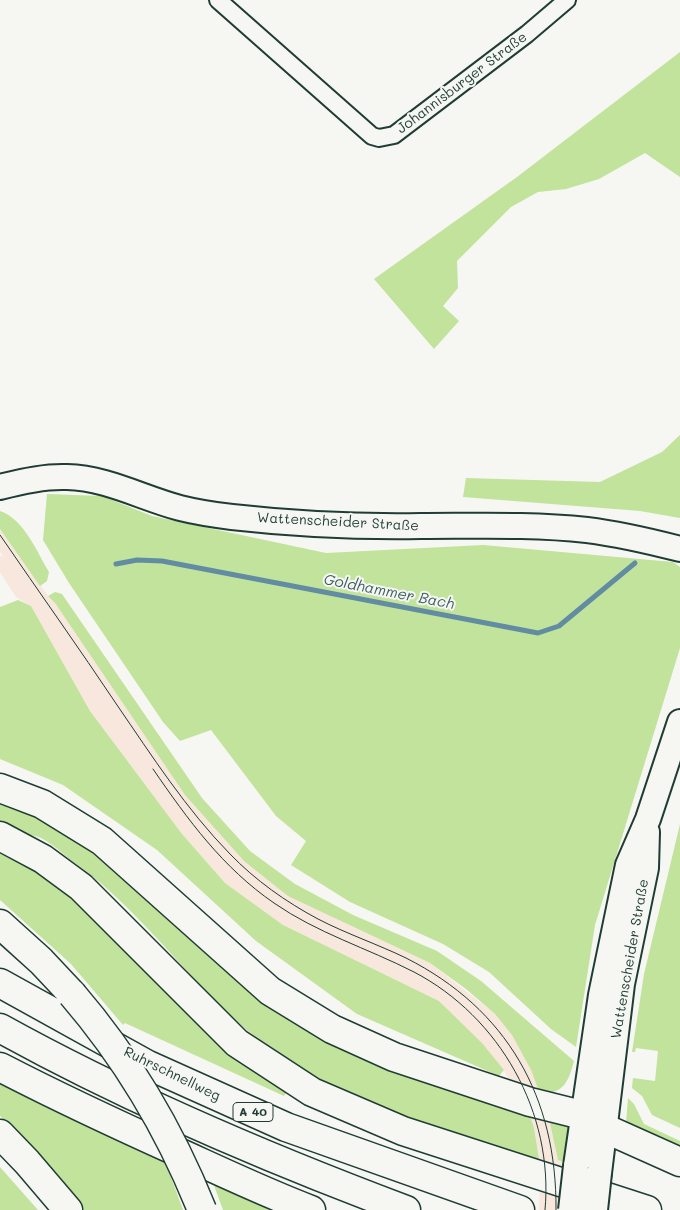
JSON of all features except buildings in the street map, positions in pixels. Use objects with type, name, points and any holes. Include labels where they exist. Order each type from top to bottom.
[{"type":"highway","points":[[0,788],[42,804],[102,841],[270,991],[332,1029],[394,1057],[593,1122],[680,1162]]},
{"type":"highway","points":[[0,836],[43,858],[81,887],[237,1043],[312,1092],[403,1131],[647,1210]]},
{"type":"highway","points":[[0,924],[41,961],[112,1042],[164,1125],[202,1210]]},
{"type":"highway","name":"Ruhrschnellweg","points":[[0,984],[148,1065],[286,1127],[520,1210]]},
{"type":"highway","name":"A 40","points":[[0,1028],[133,1097],[297,1169],[406,1210]]},
{"type":"highway","points":[[0,1066],[55,1096],[274,1196],[311,1210]]},
{"type":"highway","points":[[0,1134],[68,1210]]},
{"type":"main road","name":"Wattenscheider Straße","points":[[0,487],[42,477],[68,476],[122,488],[180,508],[232,517],[340,524],[519,525],[588,530],[636,538],[680,549]]},
{"type":"main road","name":"Wattenscheider Straße","points":[[571,1210],[576,1166],[593,1122],[646,868],[648,820],[680,722]]},
{"type":"main road","name":"Wattenscheider Straße","points":[[593,1122],[600,1173],[595,1210]]},
{"type":"street","name":"Johannisburger Straße","points":[[218,0],[372,136],[379,138],[394,135],[527,34],[567,0]]},
{"type":"shaded area","points":[[0,529],[55,603],[185,795],[244,861],[347,924],[430,963],[495,1014],[512,1035],[531,1070],[548,1114],[558,1160],[569,1164],[564,1210],[539,1210],[540,1181],[532,1122],[504,1070],[482,1043],[439,1001],[283,925],[225,883],[182,834],[90,711],[31,606],[16,597],[0,572],[0,556],[3,556],[0,552]]},
{"type":"green space","points":[[680,52],[680,177],[645,153],[599,179],[566,189],[538,192],[511,207],[457,261],[458,288],[443,306],[459,321],[434,349],[374,279],[517,177]]},
{"type":"green space","points":[[680,435],[680,518],[640,511],[463,497],[466,478],[600,482],[662,452]]},
{"type":"green space","points":[[47,494],[102,496],[152,516],[326,553],[483,545],[673,562],[680,567],[680,648],[595,925],[576,1047],[551,1029],[489,972],[443,944],[350,902],[291,865],[306,841],[276,816],[211,730],[180,741],[163,722],[69,583],[43,540]]},
{"type":"green space","points":[[0,511],[9,515],[23,529],[49,572],[47,581],[40,586],[0,529]]},
{"type":"green space","points":[[55,592],[62,594],[202,798],[250,851],[295,884],[353,915],[437,951],[481,981],[574,1061],[570,1075],[564,1085],[555,1092],[540,1094],[531,1070],[512,1035],[495,1014],[466,989],[430,963],[288,896],[244,861],[185,795],[55,603],[48,596]]},
{"type":"green space","points":[[18,600],[31,606],[90,711],[182,834],[225,883],[283,925],[439,1001],[482,1043],[504,1070],[499,1076],[357,1014],[256,941],[157,850],[63,785],[0,759],[0,607]]},
{"type":"green space","points":[[0,801],[73,836],[127,875],[224,969],[316,1031],[529,1113],[534,1128],[540,1166],[436,1131],[369,1104],[336,1089],[274,1051],[222,1007],[127,907],[102,884],[54,846],[37,836],[0,833]]},
{"type":"green space","points":[[680,824],[680,1128],[652,1115],[642,1096],[632,1088],[633,1078],[655,1081],[658,1051],[636,1048],[635,1052],[632,1052],[644,974]]},
{"type":"green space","points":[[0,851],[34,867],[90,910],[288,1090],[284,1096],[125,1023],[123,1025],[71,964],[0,900]]},
{"type":"green space","points":[[0,1079],[164,1158],[183,1210],[84,1210],[0,1116]]},
{"type":"green space","points":[[628,1098],[634,1104],[644,1124],[680,1141],[680,1150],[628,1126],[626,1123]]},
{"type":"green space","points":[[548,1114],[565,1123],[569,1128],[571,1138],[569,1164],[558,1160]]},
{"type":"green space","points":[[0,1167],[38,1210],[0,1210]]},
{"type":"green space","points":[[212,1180],[280,1210],[223,1210]]},
{"type":"waterway","name":"Goldhammer Bach","points":[[116,564],[137,560],[162,561],[538,633],[559,626],[635,563]]},
{"type":"tram line","points":[[0,535],[170,782],[214,837],[240,864],[260,882],[318,919],[406,958],[441,979],[472,1003],[498,1030],[519,1061],[536,1094],[547,1130],[554,1169],[556,1210]]},
{"type":"tram line","points":[[153,769],[193,825],[223,859],[238,874],[274,903],[290,914],[325,932],[414,972],[445,991],[472,1015],[496,1042],[515,1072],[530,1104],[540,1138],[545,1174],[545,1210]]}]
